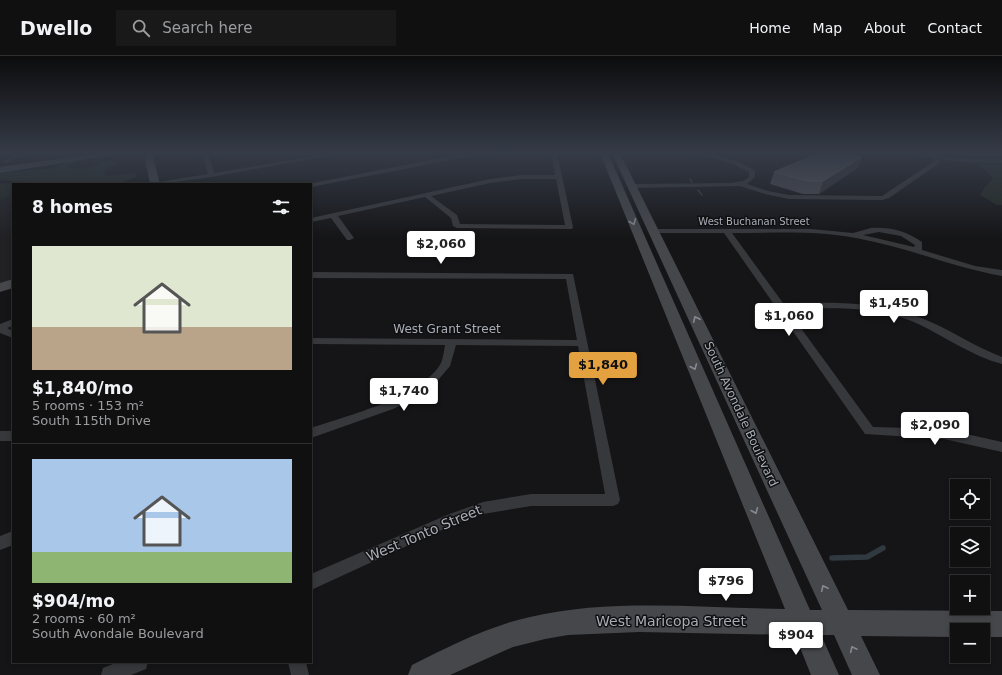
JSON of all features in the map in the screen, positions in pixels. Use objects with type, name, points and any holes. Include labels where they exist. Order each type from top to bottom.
[{"type":"main road","name":"South Avondale Boulevard","points":[[622,182],[654,231],[866,675]]},
{"type":"main road","name":"South Avondale Boulevard","points":[[624,182],[825,675]]},
{"type":"main road","points":[[0,288],[12,283]]},
{"type":"main road","name":"West Maricopa Street","points":[[422,675],[473,649],[545,626],[610,620],[1002,624]]},
{"type":"street","points":[[312,185],[327,182]]},
{"type":"street","points":[[312,220],[488,182]]},
{"type":"street","points":[[426,195],[454,217],[457,226],[568,227],[559,182]]},
{"type":"street","points":[[625,186],[712,186],[742,184],[746,182]]},
{"type":"street","points":[[742,184],[760,191],[784,197],[882,198],[887,197],[909,182]]},
{"type":"street","points":[[333,215],[350,238]]},
{"type":"street","name":"West Buchanan Street","points":[[854,235],[871,230],[900,233],[909,236],[919,244],[917,252]]},
{"type":"street","name":"West Buchanan Street","points":[[654,231],[811,231],[854,235],[888,242],[974,268],[1002,273]]},
{"type":"street","points":[[726,231],[869,431],[944,434],[1002,447]]},
{"type":"street","points":[[312,275],[570,276],[582,343]]},
{"type":"street","points":[[780,306],[862,306],[887,310],[933,326],[982,354],[1002,362]]},
{"type":"street","points":[[0,328],[12,322]]},
{"type":"street","points":[[0,328],[12,334]]},
{"type":"street","name":"West Grant Street","points":[[312,342],[582,343]]},
{"type":"street","points":[[312,433],[389,406],[416,393],[429,383],[446,364],[451,342]]},
{"type":"street","name":"West Tonto Street","points":[[312,582],[452,519],[482,508],[531,500],[613,500],[582,343]]},
{"type":"street","points":[[0,436],[12,436]]},
{"type":"street","points":[[0,543],[12,538]]},
{"type":"street","points":[[110,675],[137,663]]},
{"type":"street","points":[[297,663],[300,675]]},
{"type":"shaded area","points":[[23,182],[124,182],[124,182]]},
{"type":"shaded area","points":[[990,182],[1002,182],[1002,205],[997,205],[980,195]]},
{"type":"shaded area","points":[[0,183],[12,183],[12,279],[0,284]]},
{"type":"shaded area","points":[[0,184],[12,184],[12,194],[0,200]]},
{"type":"waterway","points":[[698,190],[702,195]]},
{"type":"waterway","points":[[832,558],[867,557],[883,548]]}]
